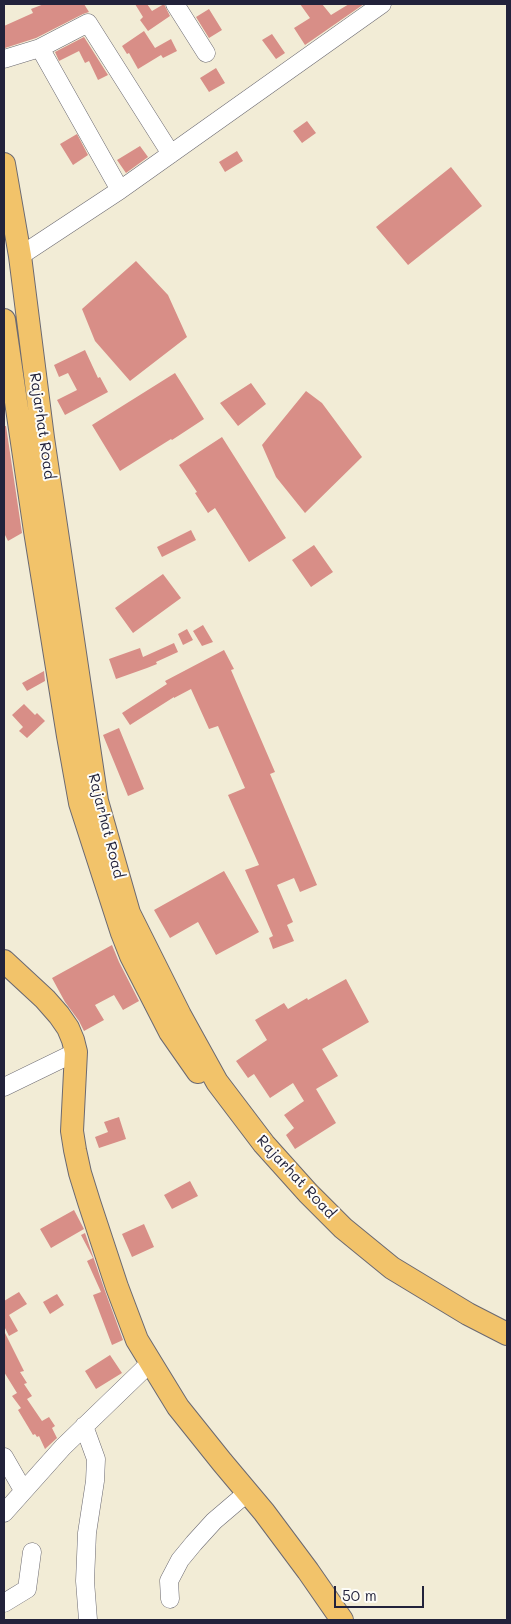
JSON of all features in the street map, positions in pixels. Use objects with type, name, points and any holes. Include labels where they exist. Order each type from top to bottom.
[{"type":"main road","name":"Rajarhat Road","points":[[4,164],[20,256],[43,438],[97,801],[129,913],[180,1015],[217,1082],[264,1144],[308,1193],[344,1228],[392,1268],[468,1314],[507,1334]]},
{"type":"main road","points":[[4,320],[66,726],[80,803],[131,956],[170,1032],[184,1054],[264,1162],[295,1198],[338,1239],[398,1286],[466,1328],[507,1349]]},
{"type":"main road","points":[[4,961],[45,999],[68,1028],[76,1052],[72,1131],[80,1173],[137,1340],[178,1407],[286,1539],[342,1620]]},
{"type":"street","points":[[174,4],[206,53]]},
{"type":"street","points":[[20,256],[120,190],[382,4]]},
{"type":"street","points":[[4,59],[40,48],[88,23],[171,154]]},
{"type":"street","points":[[40,48],[120,190]]},
{"type":"street","points":[[4,1087],[76,1052]]},
{"type":"street","points":[[4,1513],[84,1426],[150,1363]]},
{"type":"street","points":[[84,1426],[96,1459],[95,1481],[87,1533],[85,1581],[88,1620]]},
{"type":"street","points":[[4,1457],[24,1490]]},
{"type":"street","points":[[170,1599],[169,1581],[180,1560],[214,1521],[248,1492]]},
{"type":"street","points":[[4,1603],[27,1589],[32,1552]]},
{"type":"building","points":[[44,4],[84,4],[89,12],[36,38],[5,48],[4,26],[33,13],[31,9]]},
{"type":"building","points":[[135,4],[147,4],[152,11],[164,4],[170,16],[148,31],[140,20],[143,17]]},
{"type":"building","points":[[300,4],[322,4],[331,15],[349,4],[364,4],[305,45],[294,28],[310,18]]},
{"type":"building","points":[[209,9],[222,30],[209,38],[196,17]]},
{"type":"building","points":[[144,31],[155,48],[171,39],[177,51],[163,58],[161,55],[138,69],[129,53],[127,54],[122,46]]},
{"type":"building","points":[[272,34],[285,53],[276,59],[262,40]]},
{"type":"building","points":[[84,37],[108,75],[98,80],[89,61],[85,63],[79,51],[59,61],[55,52]]},
{"type":"building","points":[[216,68],[225,83],[209,92],[200,78]]},
{"type":"building","points":[[307,121],[316,133],[302,143],[293,131]]},
{"type":"building","points":[[77,134],[88,155],[73,165],[60,144]]},
{"type":"building","points":[[140,146],[148,157],[126,173],[117,160]]},
{"type":"building","points":[[237,151],[243,161],[225,172],[219,162]]},
{"type":"building","points":[[451,167],[482,206],[408,265],[376,227]]},
{"type":"building","points":[[136,261],[168,295],[187,337],[130,381],[95,341],[82,309]]},
{"type":"building","points":[[85,350],[98,378],[100,377],[108,392],[65,415],[57,400],[77,390],[68,373],[59,377],[54,365]]},
{"type":"building","points":[[175,373],[204,419],[120,471],[92,425]]},
{"type":"building","points":[[251,383],[266,404],[238,426],[220,403]]},
{"type":"building","points":[[306,391],[322,403],[362,457],[305,513],[276,477],[262,445]]},
{"type":"building","points":[[4,426],[6,426],[22,533],[8,541],[4,533]]},
{"type":"building","points":[[222,437],[286,538],[249,562],[215,508],[208,513],[179,465]]},
{"type":"building","points":[[191,530],[196,540],[162,557],[157,547]]},
{"type":"building","points":[[314,545],[333,572],[311,587],[292,560]]},
{"type":"building","points":[[163,574],[181,598],[133,633],[115,608]]},
{"type":"building","points":[[203,625],[213,642],[202,646],[193,631]]},
{"type":"building","points":[[187,629],[193,640],[183,645],[178,634]]},
{"type":"building","points":[[174,643],[178,652],[156,662],[157,664],[116,679],[109,659],[140,648],[143,657]]},
{"type":"building","points":[[224,650],[234,669],[231,670],[275,772],[270,774],[317,885],[300,892],[294,878],[277,885],[293,922],[287,925],[294,941],[273,949],[269,938],[273,936],[245,870],[259,865],[228,795],[245,788],[218,726],[209,729],[191,689],[174,697],[130,725],[122,713],[167,684],[165,681]]},
{"type":"building","points":[[44,671],[45,681],[27,691],[22,683]]},
{"type":"building","points":[[24,704],[35,715],[37,713],[45,721],[27,738],[19,731],[23,727],[12,715]]},
{"type":"building","points":[[119,728],[144,789],[128,796],[103,735]]},
{"type":"building","points":[[224,871],[259,932],[216,955],[198,922],[170,938],[154,910]]},
{"type":"building","points":[[112,945],[139,1001],[123,1010],[114,995],[95,1005],[104,1020],[84,1031],[52,978]]},
{"type":"building","points":[[346,979],[369,1022],[322,1049],[338,1076],[316,1089],[336,1123],[295,1149],[286,1135],[294,1128],[284,1115],[304,1101],[293,1083],[270,1098],[254,1074],[248,1078],[236,1061],[267,1040],[255,1020],[284,1003],[288,1009]]},
{"type":"building","points":[[119,1117],[126,1139],[99,1148],[95,1137],[108,1132],[104,1122]]},
{"type":"building","points":[[190,1181],[198,1196],[172,1209],[164,1195]]},
{"type":"building","points":[[74,1210],[84,1229],[51,1248],[40,1229]]},
{"type":"building","points":[[144,1224],[154,1247],[132,1257],[122,1234]]},
{"type":"building","points":[[85,1233],[123,1340],[112,1345],[93,1295],[101,1292],[87,1261],[93,1258],[81,1235]]},
{"type":"building","points":[[19,1292],[27,1304],[9,1315],[18,1331],[9,1336],[4,1326],[4,1301]]},
{"type":"building","points":[[57,1294],[64,1305],[50,1314],[43,1302]]},
{"type":"building","points":[[4,1331],[24,1371],[20,1372],[27,1383],[24,1384],[32,1396],[27,1399],[42,1421],[49,1417],[55,1426],[52,1428],[57,1438],[45,1449],[39,1436],[33,1435],[18,1410],[21,1408],[12,1396],[17,1393],[4,1372]]},
{"type":"building","points":[[110,1355],[122,1373],[96,1389],[85,1371]]}]
